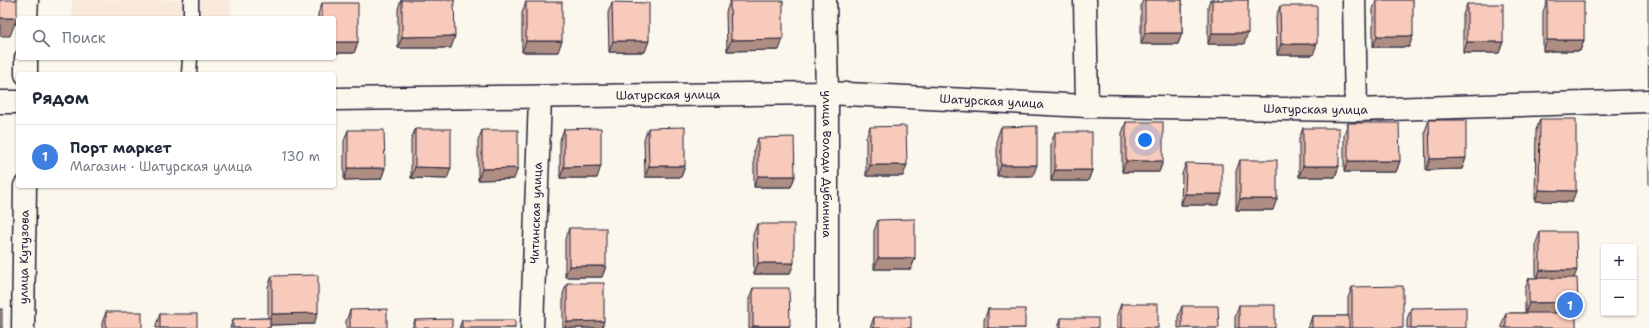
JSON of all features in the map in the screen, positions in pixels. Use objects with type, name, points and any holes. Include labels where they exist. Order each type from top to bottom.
[{"type":"street","points":[[26,16],[27,0]]},
{"type":"street","name":"улица Володи Дубинина","points":[[825,0],[827,93],[827,328]]},
{"type":"street","points":[[1085,0],[1087,106]]},
{"type":"street","points":[[1354,0],[1356,110]]},
{"type":"street","points":[[26,60],[26,72]]},
{"type":"street","name":"Шатурская улица","points":[[336,99],[827,93],[1087,106],[1356,110],[1649,101]]},
{"type":"street","name":"Читинская улица","points":[[532,328],[540,97]]},
{"type":"street","points":[[0,102],[16,102]]},
{"type":"street","name":"улица Кутузова","points":[[23,328],[25,188]]},
{"type":"lane","points":[[191,0],[191,16]]},
{"type":"lane","points":[[189,72],[190,60]]},
{"type":"shaded area","points":[[72,0],[231,0],[231,16],[72,16]]},
{"type":"building","points":[[0,0],[17,0],[16,18],[0,18]]},
{"type":"building","points":[[402,0],[454,0],[455,36],[402,37]]},
{"type":"building","points":[[1145,0],[1182,0],[1182,33],[1145,33]]},
{"type":"building","points":[[1212,0],[1248,0],[1248,33],[1212,33]]},
{"type":"building","points":[[1377,0],[1413,0],[1413,36],[1377,36]]},
{"type":"building","points":[[730,1],[783,1],[783,39],[731,40]]},
{"type":"building","points":[[1547,1],[1584,1],[1584,40],[1547,40]]},
{"type":"building","points":[[526,2],[562,2],[562,41],[526,41]]},
{"type":"building","points":[[612,2],[649,3],[649,41],[613,41]]},
{"type":"building","points":[[322,3],[358,3],[358,42],[336,42],[336,16],[322,16]]},
{"type":"building","points":[[1467,4],[1503,4],[1503,42],[1467,42]]},
{"type":"building","points":[[1280,6],[1317,6],[1317,44],[1281,44]]},
{"type":"building","points":[[1540,119],[1576,119],[1576,191],[1539,190]]},
{"type":"building","points":[[1429,120],[1466,120],[1466,158],[1430,159]]},
{"type":"building","points":[[1126,122],[1163,122],[1163,161],[1126,161]]},
{"type":"building","points":[[1348,123],[1399,123],[1400,161],[1348,161]]},
{"type":"building","points":[[906,126],[907,165],[870,165],[870,127]]},
{"type":"building","points":[[1037,126],[1037,165],[1001,165],[1001,127]]},
{"type":"building","points":[[685,127],[685,166],[649,166],[648,128]]},
{"type":"building","points":[[601,128],[601,166],[564,167],[564,129]]},
{"type":"building","points":[[1303,128],[1339,128],[1339,166],[1303,166]]},
{"type":"building","points":[[415,129],[451,129],[451,168],[415,167]]},
{"type":"building","points":[[348,130],[384,130],[385,168],[348,168]]},
{"type":"building","points":[[482,130],[518,130],[518,168],[482,169]]},
{"type":"building","points":[[1055,132],[1092,132],[1092,170],[1055,170]]},
{"type":"building","points":[[794,137],[795,176],[758,176],[758,138]]},
{"type":"building","points":[[1240,160],[1277,160],[1277,199],[1240,199]]},
{"type":"building","points":[[1186,163],[1222,164],[1222,194],[1185,194]]},
{"type":"building","points":[[915,219],[915,258],[878,258],[878,220]]},
{"type":"building","points":[[757,224],[794,224],[794,263],[758,263]]},
{"type":"building","points":[[569,228],[606,228],[606,266],[569,266]]},
{"type":"building","points":[[1540,232],[1576,232],[1577,270],[1540,270]]},
{"type":"building","points":[[318,275],[318,313],[272,314],[272,276]]},
{"type":"building","points":[[1529,278],[1577,278],[1578,302],[1529,303]]},
{"type":"building","points":[[567,283],[604,283],[604,321],[567,322]]},
{"type":"building","points":[[1403,286],[1403,328],[1352,328],[1352,287]]},
{"type":"building","points":[[753,288],[789,288],[790,326],[753,326]]},
{"type":"building","points":[[1121,304],[1158,304],[1158,328],[1121,328]]},
{"type":"building","points":[[1239,305],[1275,305],[1275,328],[1239,328]]},
{"type":"building","points":[[1182,306],[1218,306],[1219,328],[1182,328]]},
{"type":"building","points":[[1466,307],[1466,328],[1411,328],[1411,308]]},
{"type":"building","points":[[0,309],[2,309],[2,328],[0,328]]},
{"type":"building","points":[[387,309],[387,328],[350,328],[350,310]]},
{"type":"building","points":[[988,309],[1025,309],[1025,328],[988,328]]},
{"type":"building","points":[[106,312],[142,312],[142,328],[106,328]]},
{"type":"building","points":[[1506,313],[1576,313],[1576,328],[1506,328]]},
{"type":"building","points":[[160,314],[197,314],[197,328],[160,328]]},
{"type":"building","points":[[1312,316],[1349,316],[1349,328],[1312,328]]},
{"type":"building","points":[[874,317],[911,317],[911,328],[874,328]]},
{"type":"building","points":[[270,318],[270,328],[233,328],[233,319]]},
{"type":"building","points":[[1061,318],[1098,318],[1098,328],[1061,328]]},
{"type":"building","points":[[452,319],[452,328],[415,328],[415,320]]},
{"type":"building","points":[[462,320],[515,320],[515,328],[462,328]]},
{"type":"tram line","points":[[1648,0],[1649,185]]},
{"type":"place","name":"Порт маркет","points":[[1570,305]]}]
